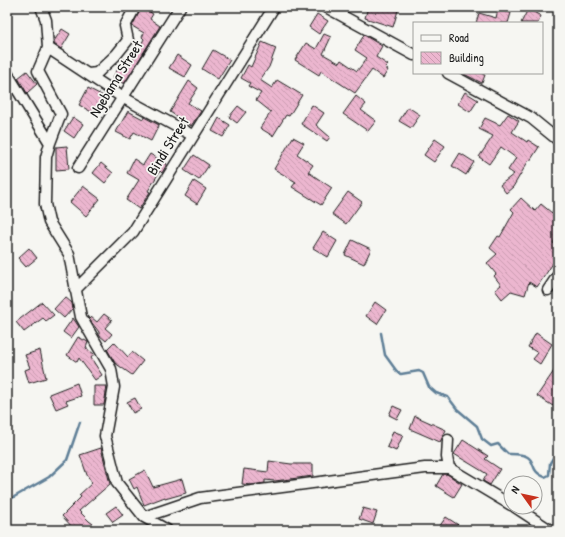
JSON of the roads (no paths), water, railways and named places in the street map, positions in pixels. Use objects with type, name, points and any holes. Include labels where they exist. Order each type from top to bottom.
[{"type":"street","points":[[41,7],[46,20],[48,48],[38,71],[61,114],[46,156],[45,204],[49,222],[69,254],[80,317],[111,369],[114,387],[105,436],[117,483],[144,517],[167,530]]},
{"type":"street","points":[[88,74],[97,73],[116,55],[128,40],[125,26],[133,11],[132,7]]},
{"type":"street","name":"Ngebama Street","points":[[78,168],[180,7]]},
{"type":"street","name":"Bindi Street","points":[[75,290],[133,232],[274,7]]},
{"type":"street","points":[[326,7],[413,54]]},
{"type":"street","points":[[48,48],[122,97],[192,136]]},
{"type":"street","points":[[7,73],[50,143]]},
{"type":"street","points":[[450,74],[531,118],[558,140]]},
{"type":"street","points":[[548,290],[558,275]]},
{"type":"street","points":[[448,440],[447,457],[449,468]]},
{"type":"street","points":[[144,517],[200,498],[425,468],[449,468],[503,500]]},
{"type":"street","points":[[527,515],[550,530]]},
{"type":"waterway","points":[[381,333],[385,355],[398,373],[401,374],[419,371],[423,373],[429,387],[436,393],[448,397],[457,409],[477,426],[482,439],[491,446],[498,444],[508,454],[519,454],[526,456],[532,462],[535,470],[545,477],[549,475],[550,463],[553,458],[558,458]]},
{"type":"waterway","points":[[7,501],[49,477],[67,460],[80,422]]}]
